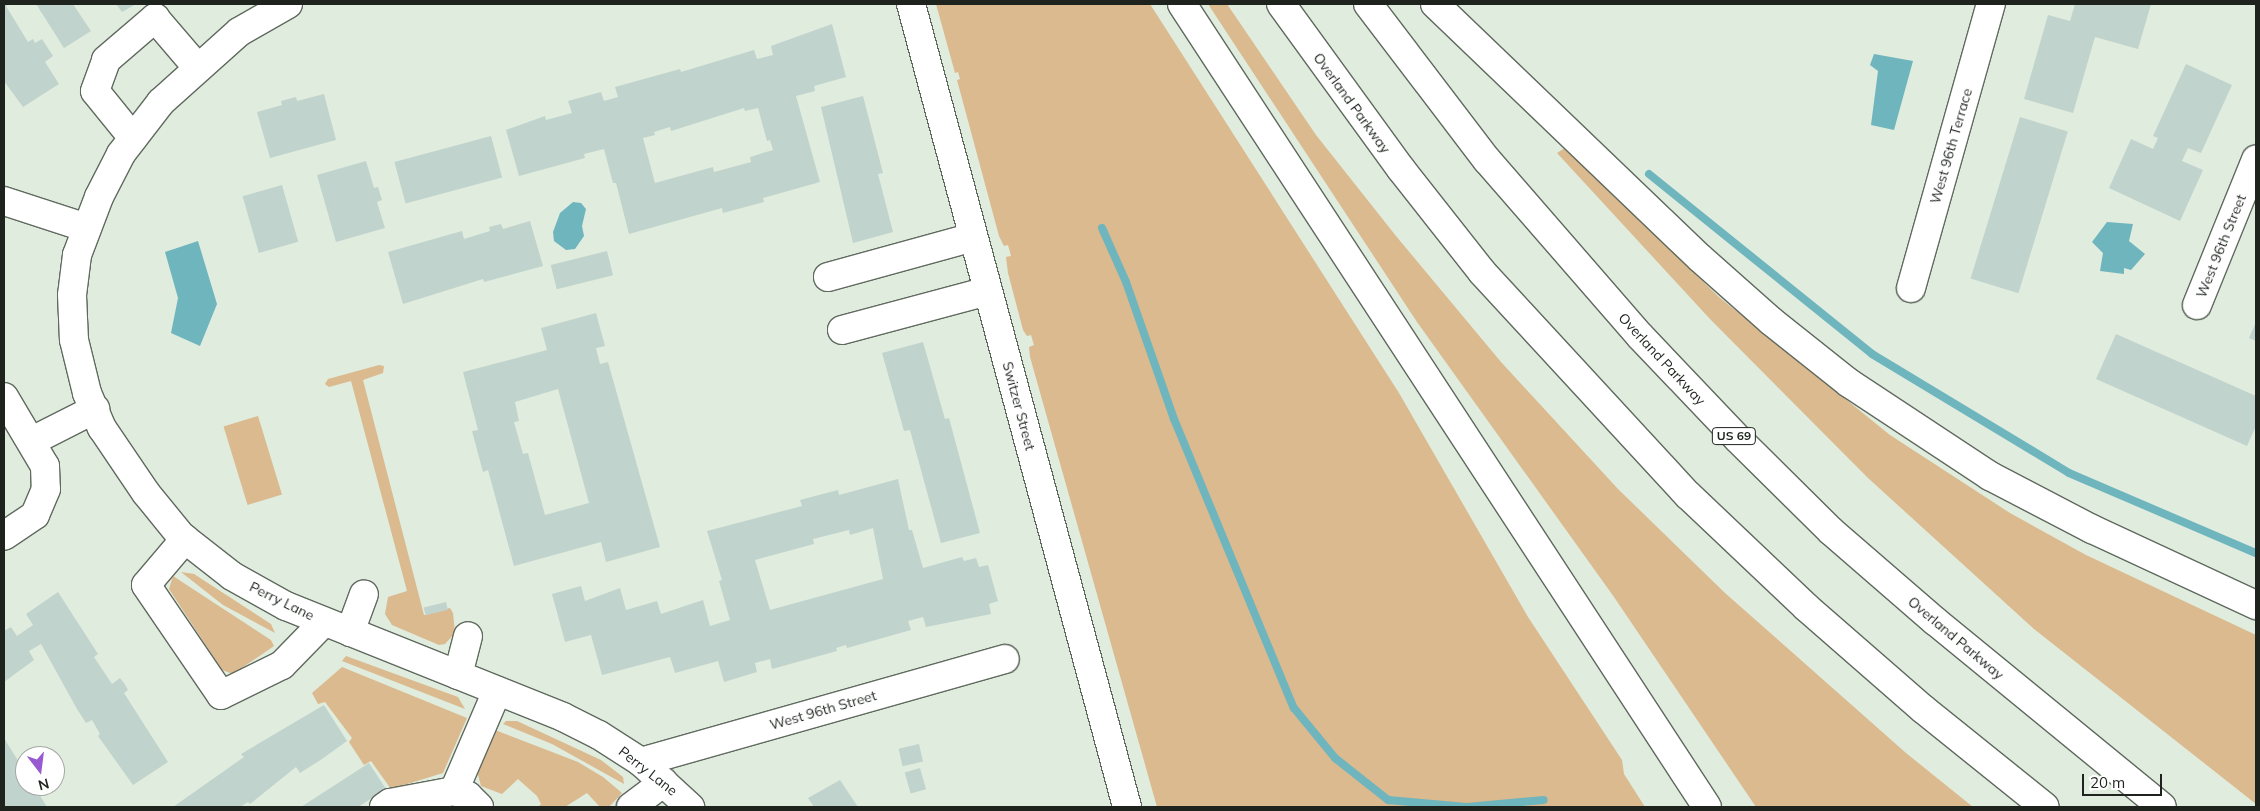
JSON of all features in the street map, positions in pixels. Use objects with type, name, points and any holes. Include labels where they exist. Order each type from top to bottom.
[{"type":"main road","points":[[4,201],[87,228],[121,154],[161,102],[197,67],[238,32],[288,4]]},
{"type":"main road","name":"Switzer Street","points":[[911,4],[1127,807]]},
{"type":"main road","points":[[1182,4],[1707,807]]},
{"type":"main road","name":"Overland Parkway","points":[[1281,4],[1390,154],[1482,272],[1688,494],[1806,607],[1923,709],[2045,807]]},
{"type":"main road","name":"Overland Parkway","points":[[1368,4],[1487,160],[1640,336],[1738,439],[1831,531],[1927,614],[2162,807]]},
{"type":"main road","points":[[1435,4],[1700,258],[1771,321],[1850,383],[1990,476],[2092,529],[2256,605]]},
{"type":"main road","name":"West 96th Terrace","points":[[1911,288],[1991,4]]},
{"type":"main road","points":[[133,138],[95,91],[106,60],[155,18],[197,67]]},
{"type":"main road","name":"West 96th Street","points":[[2196,305],[2256,160]]},
{"type":"main road","name":"Perry Lane","points":[[87,228],[78,255],[72,304],[74,340],[87,393],[102,428],[146,493],[185,539],[232,576],[286,606],[497,691],[592,732],[641,762],[690,807]]},
{"type":"main road","points":[[828,277],[973,237]]},
{"type":"main road","points":[[842,330],[988,291]]},
{"type":"main road","points":[[4,397],[32,441],[45,466],[46,489],[35,515],[4,536]]},
{"type":"main road","points":[[32,441],[95,410]]},
{"type":"main road","points":[[185,539],[146,585],[221,695],[282,665],[324,622]]},
{"type":"main road","points":[[350,632],[364,594]]},
{"type":"main road","points":[[458,675],[468,636]]},
{"type":"main road","name":"West 96th Street","points":[[641,762],[1005,659]]},
{"type":"main road","points":[[454,791],[497,691]]},
{"type":"main road","points":[[631,807],[664,782]]},
{"type":"main road","points":[[384,807],[390,803],[454,791],[468,796],[479,807]]},
{"type":"shaded area","points":[[936,4],[1150,4],[1399,393],[1528,617],[1622,760],[1624,774],[1645,807],[1157,807],[1030,357],[1029,347],[1034,345],[1031,335],[1027,336],[1023,330],[1008,273],[1006,257],[1011,256],[1008,245],[1004,246],[999,236],[957,80],[960,79],[958,72],[955,73]]},
{"type":"shaded area","points":[[1208,4],[1227,4],[1316,135],[1396,236],[1501,362],[1618,489],[1725,593],[1906,753],[1973,807],[1756,807],[1614,597],[1417,322]]},
{"type":"shaded area","points":[[1565,148],[1719,297],[1890,435],[2010,513],[2086,555],[2256,635],[2256,804],[2034,629],[1868,478],[1710,319],[1557,153]]},
{"type":"shaded area","points":[[379,365],[384,366],[383,373],[363,380],[424,615],[450,608],[453,613],[455,633],[445,644],[439,645],[392,625],[385,614],[388,597],[407,591],[351,381],[329,387],[325,384],[328,379]]},
{"type":"shaded area","points":[[258,416],[282,494],[248,505],[224,427]]},
{"type":"shaded area","points":[[181,572],[194,574],[271,624],[275,633],[223,605]]},
{"type":"shaded area","points":[[173,576],[271,640],[274,646],[233,674],[222,670],[169,589]]},
{"type":"shaded area","points":[[346,656],[458,697],[465,709],[342,661]]},
{"type":"shaded area","points":[[342,667],[467,718],[443,773],[391,789],[371,761],[364,765],[349,742],[352,738],[325,702],[318,704],[312,693]]},
{"type":"shaded area","points":[[506,721],[517,721],[601,760],[623,777],[624,784],[552,744],[503,724]]},
{"type":"shaded area","points":[[495,730],[578,762],[603,777],[622,793],[609,807],[600,807],[587,793],[565,807],[538,807],[541,804],[537,796],[518,779],[502,794],[481,786],[477,771]]},
{"type":"water","points":[[1874,54],[1913,61],[1894,130],[1871,125],[1878,71],[1870,65]]},
{"type":"water","points":[[573,202],[581,203],[586,209],[582,226],[584,236],[575,249],[566,250],[554,241],[553,232],[560,213]]},
{"type":"water","points":[[2107,222],[2133,224],[2129,241],[2145,254],[2131,270],[2124,268],[2124,274],[2100,271],[2103,253],[2092,242]]},
{"type":"water","points":[[198,241],[217,304],[200,346],[171,333],[178,298],[165,252]]},
{"type":"building","points":[[4,4],[10,4],[6,6],[28,42],[33,39],[35,43],[42,39],[53,56],[45,62],[59,84],[23,107],[4,81]]},
{"type":"building","points":[[36,4],[73,4],[91,31],[64,48]]},
{"type":"building","points":[[116,4],[136,4],[122,12]]},
{"type":"building","points":[[2075,4],[2151,4],[2138,49],[2095,37],[2073,113],[2024,99],[2048,15],[2070,21]]},
{"type":"building","points":[[832,24],[846,77],[814,86],[815,91],[796,96],[820,182],[763,198],[764,202],[723,213],[722,208],[629,234],[616,183],[613,183],[604,149],[584,154],[585,158],[519,176],[506,130],[545,116],[546,120],[572,113],[568,101],[601,92],[604,101],[618,97],[615,87],[680,69],[681,72],[754,50],[757,59],[773,55],[771,46]],"holes":[[[744,108],[745,111],[758,108],[767,141],[770,140],[773,150],[750,157],[751,162],[714,172],[713,167],[655,183],[643,138],[655,135],[654,132],[670,127],[671,131]]]},
{"type":"building","points":[[2186,64],[2232,85],[2201,153],[2188,148],[2182,161],[2203,170],[2180,221],[2109,188],[2131,139],[2153,149],[2158,138],[2153,136]]},
{"type":"building","points":[[324,94],[336,140],[270,158],[257,112],[282,105],[281,101],[296,97],[297,101]]},
{"type":"building","points":[[863,96],[883,173],[878,174],[893,232],[853,243],[821,107]]},
{"type":"building","points":[[2020,117],[2068,132],[2018,293],[1971,279]]},
{"type":"building","points":[[491,136],[502,178],[406,203],[394,162]]},
{"type":"building","points":[[366,161],[374,188],[378,187],[382,200],[377,202],[385,228],[336,242],[317,175]]},
{"type":"building","points":[[282,185],[298,242],[259,253],[243,196]]},
{"type":"building","points":[[530,221],[543,266],[484,282],[483,279],[403,304],[388,252],[462,231],[464,239],[490,231],[489,227],[501,224],[503,229]]},
{"type":"building","points":[[607,251],[613,275],[557,289],[551,265]]},
{"type":"building","points":[[596,313],[605,346],[596,348],[600,364],[608,362],[660,547],[606,562],[601,542],[514,566],[488,470],[483,472],[472,431],[478,430],[463,372],[547,350],[541,328]],"holes":[[[558,389],[589,503],[545,515],[528,453],[523,454],[514,422],[519,421],[515,402]]]},
{"type":"building","points":[[2256,322],[2256,341],[2249,338]]},
{"type":"building","points":[[2116,334],[2256,396],[2256,426],[2247,446],[2096,379]]},
{"type":"building","points":[[923,342],[945,419],[949,418],[980,533],[941,543],[910,430],[904,431],[882,353]]},
{"type":"building","points":[[898,479],[909,530],[912,530],[923,568],[962,557],[964,561],[976,558],[979,567],[988,565],[998,601],[989,604],[991,614],[926,627],[923,617],[908,621],[911,630],[847,648],[846,645],[836,648],[837,651],[772,669],[770,659],[755,663],[757,672],[724,682],[718,661],[675,673],[670,657],[602,675],[591,635],[565,642],[552,594],[581,586],[585,601],[620,588],[626,610],[657,601],[661,614],[703,600],[710,626],[730,620],[719,581],[722,580],[707,531],[802,506],[800,500],[838,490],[839,495]],"holes":[[[873,528],[883,579],[770,610],[755,560],[814,544],[813,539],[849,530],[850,535]]]},
{"type":"building","points":[[58,592],[98,654],[94,657],[112,684],[120,678],[124,683],[128,690],[124,693],[168,762],[133,785],[98,736],[100,734],[92,720],[86,723],[41,644],[29,651],[34,660],[4,682],[4,631],[11,627],[17,636],[33,625],[26,614]]},
{"type":"building","points":[[446,602],[448,610],[426,615],[424,608]]},
{"type":"building","points":[[324,705],[347,741],[322,759],[300,773],[296,767],[250,804],[248,802],[240,807],[173,807],[244,757],[241,754]]},
{"type":"building","points":[[4,738],[15,756],[15,796],[40,796],[47,807],[4,807]]},
{"type":"building","points":[[919,744],[923,762],[903,766],[899,749]]},
{"type":"building","points":[[369,763],[386,789],[358,807],[301,807]]},
{"type":"building","points":[[920,768],[926,789],[911,794],[905,772]]},
{"type":"building","points":[[840,780],[858,807],[814,807],[808,798]]},
{"type":"waterway","points":[[1649,174],[1872,354],[2069,473],[2256,553]]},
{"type":"waterway","points":[[1102,228],[1126,282],[1174,419],[1294,708],[1335,758],[1388,800],[1467,807],[1544,800]]}]
